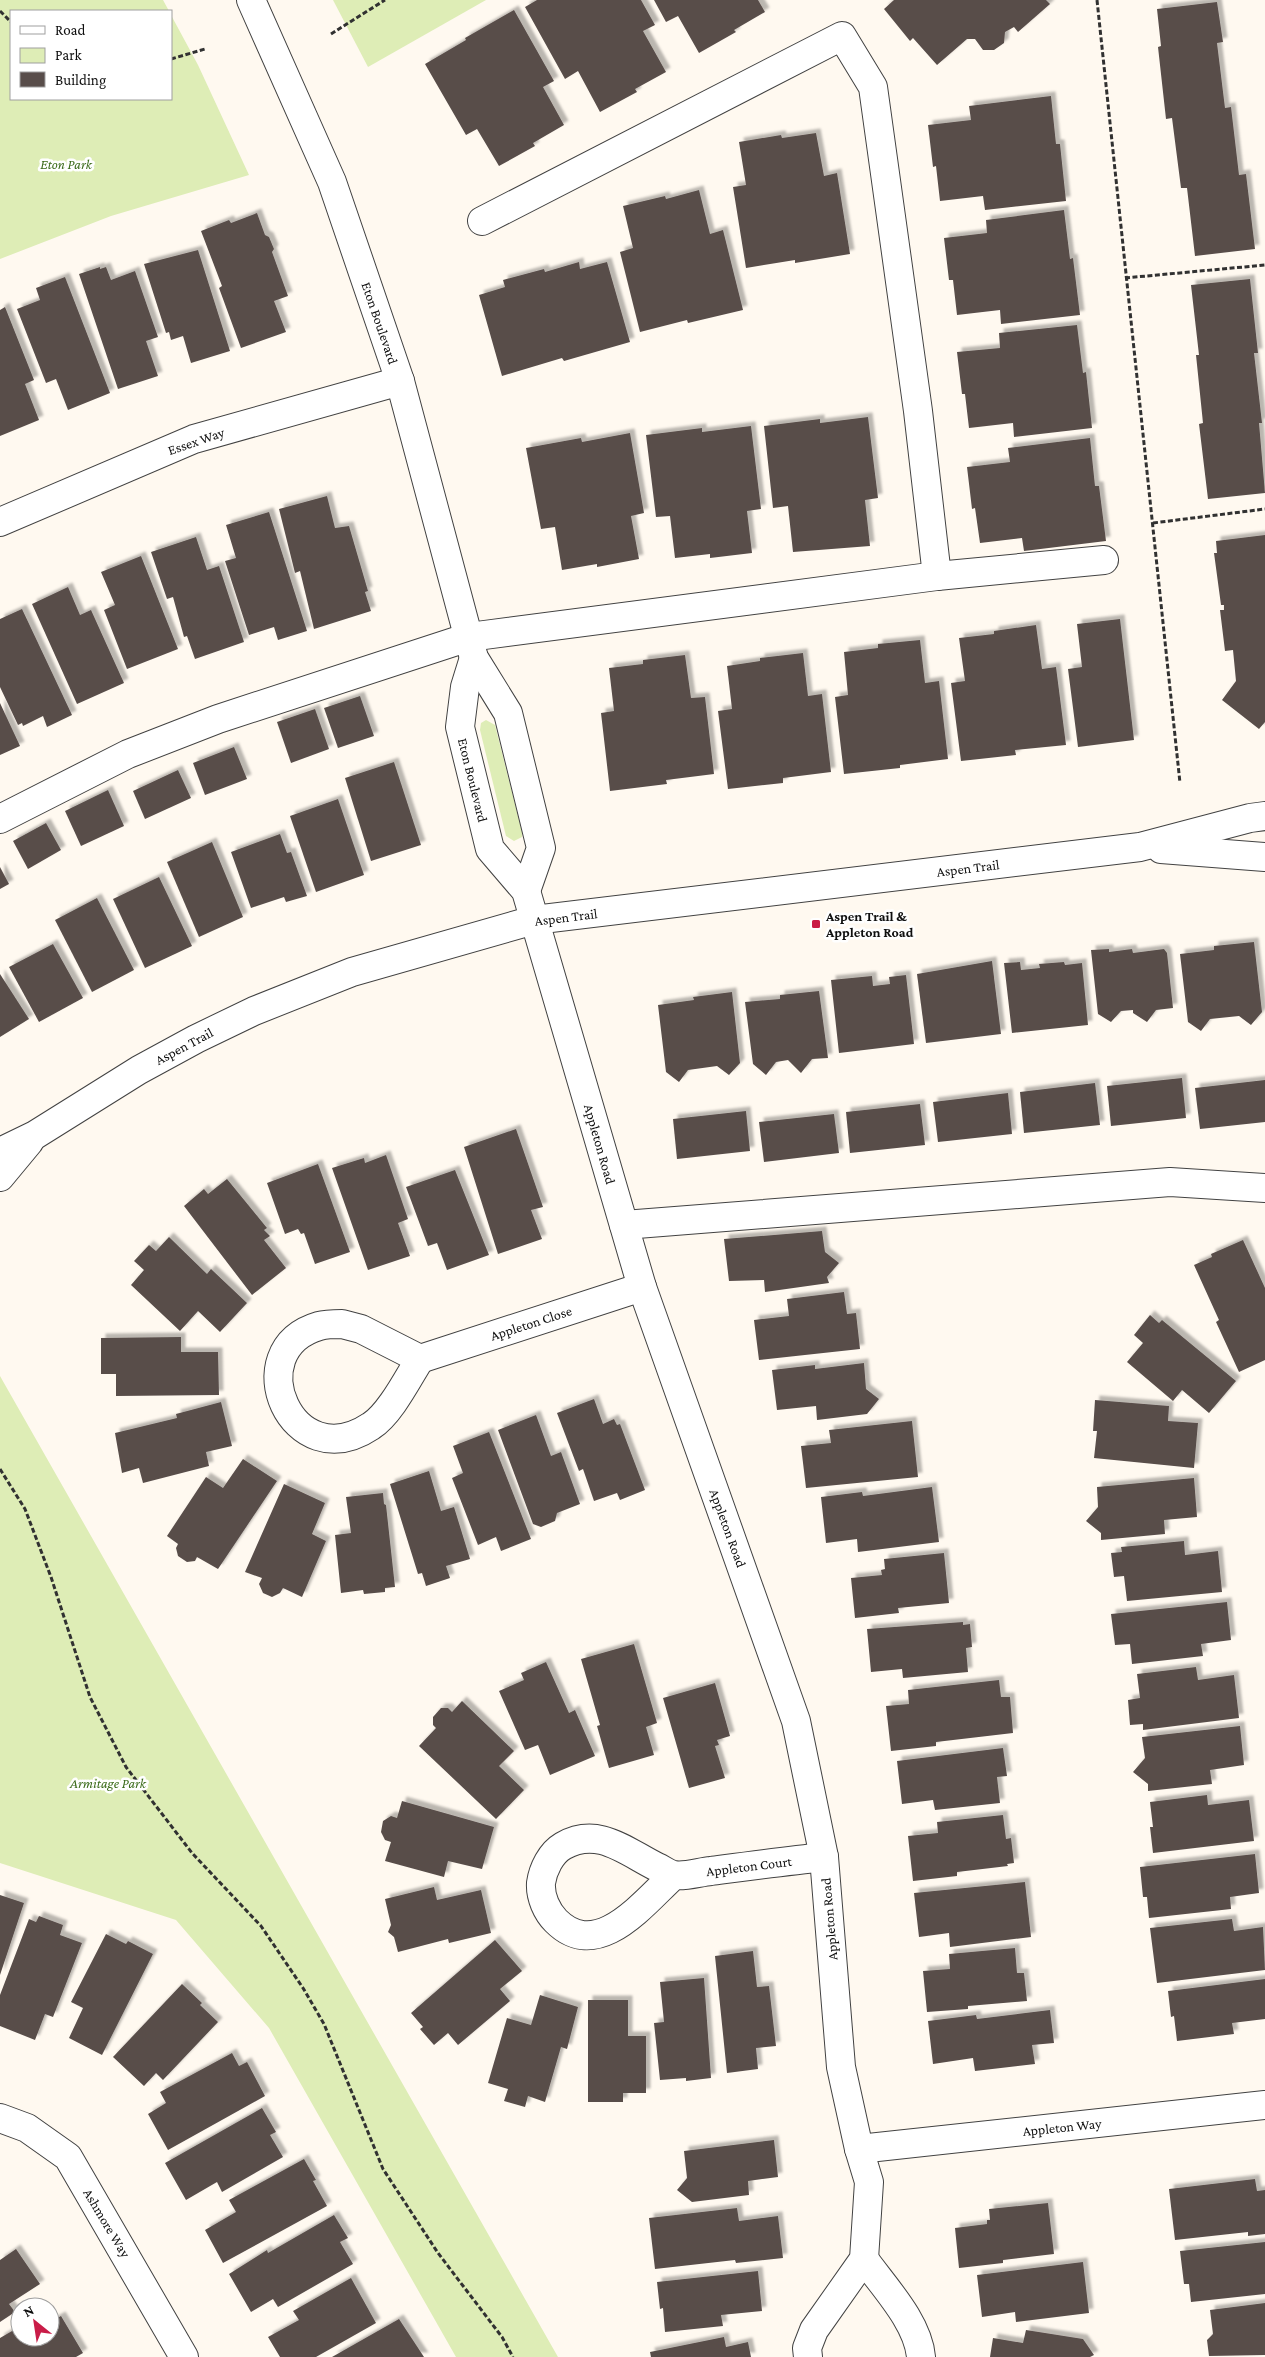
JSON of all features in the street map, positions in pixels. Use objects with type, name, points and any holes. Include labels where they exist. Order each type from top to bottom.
[{"type":"street","name":"Eton Boulevard","points":[[251,0],[332,182],[400,381],[471,647],[508,713],[541,848],[526,891]]},
{"type":"street","points":[[482,221],[842,36],[873,87],[918,411],[937,576]]},
{"type":"street","name":"Essex Way","points":[[0,522],[194,439],[400,381]]},
{"type":"street","points":[[0,819],[128,754],[218,719],[471,647],[937,576],[1104,560]]},
{"type":"street","name":"Eton Boulevard","points":[[471,647],[460,727],[490,849],[526,891],[534,920]]},
{"type":"street","name":"Aspen Trail","points":[[0,1152],[35,1135],[139,1070],[196,1039],[254,1011],[352,972],[534,920],[1140,847],[1265,816]]},
{"type":"street","name":"Aspen Trail","points":[[1140,847],[1265,857]]},
{"type":"street","name":"Appleton Road","points":[[534,920],[642,1287],[796,1721],[824,1857],[841,2067],[858,2149],[869,2182],[864,2258]]},
{"type":"street","name":"Aspen Trail","points":[[0,1177],[35,1135]]},
{"type":"street","points":[[624,1225],[1170,1182],[1265,1188]]},
{"type":"street","name":"Appleton Close","points":[[420,1359],[642,1287]]},
{"type":"street","points":[[342,1324],[361,1329],[420,1359],[386,1410],[373,1425],[355,1435],[336,1439],[310,1433],[294,1421],[280,1399],[278,1388],[279,1368],[287,1349],[301,1335],[320,1326],[342,1324]]},
{"type":"street","points":[[585,1837],[603,1838],[674,1875],[619,1926],[603,1934],[586,1935],[576,1933],[554,1919],[544,1905],[541,1885],[544,1869],[559,1848],[573,1840],[585,1837]]},
{"type":"street","name":"Appleton Court","points":[[674,1875],[824,1857]]},
{"type":"street","name":"Appleton Way","points":[[858,2149],[1265,2105]]},
{"type":"street","name":"Ashmore Way","points":[[0,2118],[27,2128],[68,2157],[184,2357]]},
{"type":"street","points":[[808,2357],[807,2348],[814,2330],[864,2258],[912,2326],[920,2343],[921,2357]]},
{"type":"path","points":[[331,34],[385,0]]},
{"type":"path","points":[[1097,0],[1180,784]]},
{"type":"path","points":[[0,11],[10,21]]},
{"type":"path","points":[[172,59],[205,50]]},
{"type":"path","points":[[1126,278],[1265,265]]},
{"type":"path","points":[[1153,523],[1265,509]]},
{"type":"path","points":[[0,1469],[25,1509],[51,1578],[90,1697],[126,1767],[192,1853],[261,1926],[304,1988],[328,2033],[383,2169],[438,2253],[502,2337],[513,2357]]},
{"type":"green space","name":"Eton Park","points":[[0,0],[163,0],[168,10],[10,10],[10,100],[172,100],[172,17],[198,65],[249,175],[111,216],[0,259]]},
{"type":"green space","points":[[333,0],[486,0],[368,67]]},
{"type":"green space","points":[[486,720],[495,725],[522,832],[522,837],[514,841],[506,836],[480,730],[481,723]]},
{"type":"green space","name":"Armitage Park","points":[[0,1376],[558,2357],[456,2357],[269,2028],[176,1920],[0,1863]]},
{"type":"building","points":[[537,0],[641,0],[655,25],[643,31],[666,72],[635,89],[637,92],[600,112],[578,71],[565,79],[525,7]]},
{"type":"building","points":[[654,0],[758,0],[765,12],[734,30],[736,32],[699,53],[678,16],[666,22]]},
{"type":"building","points":[[894,0],[1046,0],[1050,4],[1018,32],[1014,27],[1005,32],[1004,43],[994,50],[983,50],[975,39],[967,39],[937,65],[913,38],[910,41],[884,9]]},
{"type":"building","points":[[1217,2],[1223,42],[1217,43],[1225,108],[1231,107],[1239,175],[1246,174],[1255,249],[1195,256],[1187,188],[1181,188],[1172,118],[1166,119],[1158,47],[1161,46],[1157,9]]},
{"type":"building","points":[[514,10],[554,81],[543,87],[564,125],[533,143],[535,146],[499,166],[477,129],[466,135],[425,64]]},
{"type":"building","points":[[1051,96],[1056,144],[1060,144],[1066,201],[985,210],[983,196],[940,201],[936,166],[933,167],[928,125],[971,120],[969,106]]},
{"type":"building","points":[[816,133],[824,176],[837,173],[850,254],[795,263],[795,260],[746,268],[733,187],[746,185],[739,142],[781,135],[782,138]]},
{"type":"building","points":[[699,190],[710,234],[723,230],[743,310],[688,323],[687,320],[640,332],[620,252],[633,248],[623,206],[665,196],[666,199]]},
{"type":"building","points":[[1064,210],[1070,259],[1073,258],[1080,315],[1001,324],[1000,310],[957,315],[953,280],[949,280],[944,238],[987,233],[986,220]]},
{"type":"building","points":[[257,213],[265,235],[269,237],[274,249],[272,252],[288,296],[274,301],[286,332],[241,348],[219,288],[222,286],[201,231],[229,220],[231,223]]},
{"type":"building","points":[[198,250],[230,351],[191,363],[183,336],[171,340],[169,332],[166,333],[144,264]]},
{"type":"building","points":[[579,262],[580,269],[607,262],[630,342],[564,361],[562,358],[502,376],[479,295],[505,287],[503,280],[544,269],[545,272]]},
{"type":"building","points":[[100,267],[100,269],[106,267],[111,280],[135,271],[158,337],[146,341],[158,376],[118,389],[79,274]]},
{"type":"building","points":[[65,277],[110,393],[68,410],[56,379],[46,383],[17,309],[40,300],[36,288]]},
{"type":"building","points":[[1250,279],[1258,353],[1254,353],[1262,423],[1259,423],[1265,493],[1208,499],[1199,424],[1203,423],[1196,355],[1199,355],[1191,285]]},
{"type":"building","points":[[5,307],[34,380],[25,384],[39,420],[0,436],[0,310]]},
{"type":"building","points":[[1077,325],[1083,373],[1086,372],[1092,428],[1014,437],[1013,423],[969,428],[965,394],[962,394],[957,352],[1000,348],[999,333]]},
{"type":"building","points":[[868,417],[878,498],[865,500],[870,546],[793,552],[788,506],[773,508],[764,426],[820,419],[820,423]]},
{"type":"building","points":[[751,426],[761,509],[747,511],[752,553],[710,558],[710,554],[675,558],[670,516],[656,517],[646,435],[702,428],[702,432]]},
{"type":"building","points":[[630,433],[644,513],[631,516],[639,559],[597,567],[597,564],[562,570],[555,527],[541,529],[526,448],[581,438],[582,442]]},
{"type":"building","points":[[1090,438],[1095,486],[1099,486],[1106,541],[1024,551],[1022,538],[980,543],[975,508],[972,509],[967,467],[1010,462],[1008,448]]},
{"type":"building","points":[[327,496],[335,528],[349,526],[368,591],[365,592],[371,611],[314,629],[300,571],[295,573],[279,509]]},
{"type":"building","points":[[269,512],[307,631],[278,640],[274,627],[249,635],[225,561],[236,558],[226,525]]},
{"type":"building","points":[[1265,535],[1265,722],[1259,729],[1222,700],[1236,681],[1233,650],[1225,651],[1220,610],[1224,610],[1224,605],[1221,605],[1214,553],[1217,553],[1216,541]]},
{"type":"building","points":[[196,537],[207,570],[219,566],[244,642],[195,659],[187,636],[184,637],[173,597],[167,599],[151,552]]},
{"type":"building","points":[[141,556],[178,649],[127,669],[104,610],[115,605],[101,572]]},
{"type":"building","points":[[68,587],[80,615],[91,610],[124,683],[77,704],[32,604]]},
{"type":"building","points":[[22,609],[72,715],[47,727],[43,716],[23,726],[22,723],[18,725],[0,687],[0,619]]},
{"type":"building","points":[[1120,619],[1134,740],[1078,747],[1068,669],[1082,667],[1077,624]]},
{"type":"building","points":[[1036,625],[1042,669],[1056,667],[1066,745],[1015,750],[1016,755],[961,761],[951,683],[965,681],[959,638],[994,634],[994,631]]},
{"type":"building","points":[[920,640],[925,683],[939,681],[948,759],[900,765],[900,768],[844,774],[835,697],[848,695],[844,652],[878,648],[878,644]]},
{"type":"building","points":[[803,653],[808,696],[822,694],[831,772],[783,778],[783,783],[728,789],[718,711],[732,709],[727,666],[760,661],[760,658]]},
{"type":"building","points":[[685,655],[691,698],[705,697],[714,774],[666,780],[667,784],[610,791],[601,713],[614,711],[609,668],[643,664],[643,660]]},
{"type":"building","points":[[360,696],[374,736],[338,748],[324,708]]},
{"type":"building","points":[[0,703],[20,746],[0,755]]},
{"type":"building","points":[[315,709],[329,749],[291,763],[277,722]]},
{"type":"building","points":[[234,747],[247,779],[205,795],[193,763]]},
{"type":"building","points":[[394,762],[421,845],[371,861],[345,778]]},
{"type":"building","points":[[178,770],[191,798],[145,819],[133,791]]},
{"type":"building","points":[[108,790],[124,826],[81,846],[65,811]]},
{"type":"building","points":[[338,799],[364,875],[316,892],[290,816]]},
{"type":"building","points":[[46,823],[61,850],[28,869],[13,841]]},
{"type":"building","points":[[280,834],[287,853],[291,852],[307,896],[286,902],[284,897],[251,908],[231,852]]},
{"type":"building","points":[[212,842],[243,917],[199,937],[167,862]]},
{"type":"building","points":[[0,867],[9,884],[0,889]]},
{"type":"building","points":[[159,877],[192,946],[145,968],[113,899]]},
{"type":"building","points":[[97,898],[134,970],[92,992],[55,920]]},
{"type":"building","points":[[1254,942],[1262,1012],[1251,1025],[1239,1016],[1210,1019],[1201,1031],[1188,1022],[1180,954],[1214,950],[1214,946]]},
{"type":"building","points":[[53,944],[83,998],[39,1022],[9,967]]},
{"type":"building","points":[[1109,949],[1109,952],[1132,949],[1133,953],[1164,949],[1167,953],[1173,1008],[1156,1010],[1147,1022],[1133,1013],[1133,1010],[1121,1011],[1111,1022],[1098,1014],[1091,950]]},
{"type":"building","points":[[992,961],[1001,1034],[926,1043],[917,974]]},
{"type":"building","points":[[1020,962],[1021,970],[1040,968],[1039,964],[1064,962],[1065,965],[1082,963],[1088,1025],[1012,1033],[1004,963]]},
{"type":"building","points":[[0,974],[29,1019],[0,1037]]},
{"type":"building","points":[[906,975],[914,1044],[839,1053],[831,980],[872,976],[873,986],[890,984],[889,977]]},
{"type":"building","points":[[819,991],[828,1058],[812,1059],[801,1073],[788,1060],[776,1062],[766,1075],[753,1064],[745,1002],[780,999],[780,995]]},
{"type":"building","points":[[732,992],[740,1063],[729,1075],[717,1066],[688,1070],[679,1082],[666,1072],[658,1005],[694,1000],[693,997]]},
{"type":"building","points":[[1182,1078],[1186,1118],[1111,1126],[1107,1086]]},
{"type":"building","points":[[1265,1080],[1265,1122],[1200,1129],[1195,1088]]},
{"type":"building","points":[[1095,1083],[1100,1125],[1024,1133],[1020,1092]]},
{"type":"building","points":[[1008,1093],[1012,1134],[938,1142],[933,1102]]},
{"type":"building","points":[[920,1104],[925,1145],[850,1153],[846,1112]]},
{"type":"building","points":[[746,1111],[750,1151],[677,1159],[673,1119]]},
{"type":"building","points":[[834,1114],[839,1153],[764,1162],[759,1122]]},
{"type":"building","points":[[516,1129],[543,1207],[531,1210],[542,1239],[498,1254],[464,1147]]},
{"type":"building","points":[[386,1155],[408,1219],[398,1223],[410,1256],[368,1270],[332,1168],[364,1158],[365,1163]]},
{"type":"building","points":[[318,1164],[350,1252],[315,1264],[304,1233],[301,1234],[298,1229],[285,1234],[267,1183]]},
{"type":"building","points":[[455,1170],[489,1255],[447,1270],[437,1243],[428,1246],[406,1187]]},
{"type":"building","points":[[227,1179],[267,1228],[264,1230],[270,1236],[264,1240],[286,1268],[252,1295],[184,1206],[204,1189],[208,1194]]},
{"type":"building","points":[[822,1231],[825,1252],[839,1263],[827,1277],[829,1283],[765,1292],[764,1280],[729,1281],[724,1239]]},
{"type":"building","points":[[169,1237],[207,1274],[211,1269],[247,1303],[220,1332],[198,1311],[180,1331],[131,1285],[144,1270],[134,1261],[149,1245],[156,1251]]},
{"type":"building","points":[[1243,1240],[1265,1288],[1265,1360],[1239,1372],[1216,1322],[1219,1320],[1194,1265],[1212,1257],[1211,1254]]},
{"type":"building","points":[[844,1292],[847,1314],[856,1313],[860,1349],[759,1360],[754,1320],[789,1316],[787,1299]]},
{"type":"building","points":[[1150,1315],[1159,1323],[1162,1320],[1236,1381],[1209,1413],[1182,1390],[1173,1401],[1127,1362],[1143,1343],[1134,1335]]},
{"type":"building","points":[[181,1337],[181,1352],[218,1352],[219,1395],[116,1396],[116,1374],[101,1374],[101,1338]]},
{"type":"building","points":[[864,1363],[866,1389],[879,1399],[867,1414],[817,1420],[816,1406],[777,1410],[772,1370],[815,1365],[815,1369]]},
{"type":"building","points":[[594,1399],[603,1424],[614,1419],[617,1425],[620,1424],[645,1490],[620,1500],[617,1493],[594,1501],[583,1469],[579,1471],[557,1413]]},
{"type":"building","points":[[1095,1400],[1169,1406],[1168,1421],[1198,1423],[1194,1468],[1094,1458],[1097,1431],[1093,1431]]},
{"type":"building","points":[[221,1402],[232,1446],[206,1452],[209,1466],[143,1483],[139,1468],[122,1473],[115,1433],[177,1418],[176,1414]]},
{"type":"building","points":[[536,1415],[551,1456],[561,1452],[580,1504],[557,1513],[555,1521],[541,1527],[533,1524],[498,1430]]},
{"type":"building","points":[[912,1421],[918,1477],[806,1488],[801,1446],[831,1443],[829,1430]]},
{"type":"building","points":[[489,1432],[531,1539],[501,1551],[496,1537],[478,1545],[452,1478],[463,1473],[453,1446]]},
{"type":"building","points":[[243,1459],[277,1481],[218,1569],[197,1557],[195,1561],[187,1562],[178,1556],[176,1548],[178,1544],[167,1536],[206,1477],[223,1488]]},
{"type":"building","points":[[429,1471],[441,1511],[454,1507],[470,1559],[446,1566],[450,1578],[426,1586],[422,1573],[418,1574],[390,1484]]},
{"type":"building","points":[[1194,1478],[1197,1517],[1164,1520],[1165,1534],[1101,1540],[1101,1533],[1086,1521],[1098,1507],[1097,1487]]},
{"type":"building","points":[[284,1484],[325,1503],[312,1534],[326,1541],[302,1597],[283,1588],[280,1593],[272,1597],[263,1593],[259,1584],[262,1578],[245,1572]]},
{"type":"building","points":[[932,1487],[939,1542],[858,1552],[857,1539],[826,1543],[821,1497],[862,1492],[863,1496]]},
{"type":"building","points":[[383,1493],[395,1587],[385,1588],[385,1592],[364,1594],[363,1590],[341,1593],[335,1535],[351,1533],[346,1497]]},
{"type":"building","points":[[1184,1541],[1185,1555],[1218,1551],[1222,1592],[1127,1601],[1124,1576],[1114,1577],[1111,1553],[1122,1552],[1121,1547]]},
{"type":"building","points":[[944,1553],[949,1603],[898,1608],[899,1613],[855,1618],[851,1578],[882,1575],[881,1570],[885,1569],[884,1559]]},
{"type":"building","points":[[1227,1602],[1231,1640],[1201,1644],[1203,1656],[1132,1664],[1130,1644],[1115,1645],[1111,1614]]},
{"type":"building","points":[[963,1622],[963,1625],[970,1624],[972,1647],[966,1648],[968,1672],[903,1678],[902,1669],[871,1672],[867,1629]]},
{"type":"building","points":[[634,1644],[657,1723],[646,1727],[654,1755],[609,1768],[597,1726],[600,1725],[581,1659]]},
{"type":"building","points":[[546,1662],[569,1713],[575,1710],[595,1756],[550,1775],[538,1745],[525,1750],[499,1691],[524,1680],[521,1673]]},
{"type":"building","points":[[1196,1667],[1198,1680],[1234,1675],[1239,1718],[1143,1730],[1143,1724],[1130,1725],[1128,1700],[1140,1698],[1137,1674]]},
{"type":"building","points":[[999,1680],[1001,1697],[1010,1697],[1013,1733],[936,1742],[936,1746],[891,1751],[886,1706],[909,1704],[908,1690]]},
{"type":"building","points":[[715,1683],[730,1736],[717,1740],[719,1745],[715,1746],[725,1778],[689,1788],[663,1698]]},
{"type":"building","points":[[462,1701],[514,1751],[499,1766],[524,1790],[496,1819],[419,1746],[436,1728],[433,1725],[433,1717],[441,1708],[448,1708],[452,1712]]},
{"type":"building","points":[[1240,1726],[1244,1765],[1210,1770],[1212,1784],[1148,1791],[1148,1784],[1133,1772],[1145,1758],[1142,1737]]},
{"type":"building","points":[[1003,1748],[1007,1776],[997,1777],[1000,1803],[935,1810],[933,1800],[902,1804],[897,1761]]},
{"type":"building","points":[[1207,1795],[1208,1805],[1249,1800],[1254,1841],[1153,1853],[1150,1827],[1153,1827],[1150,1802]]},
{"type":"building","points":[[402,1801],[494,1827],[482,1869],[448,1861],[444,1877],[385,1861],[391,1842],[385,1840],[381,1832],[383,1821],[391,1816],[397,1818]]},
{"type":"building","points":[[1003,1815],[1006,1839],[1011,1838],[1014,1863],[1007,1864],[1008,1866],[957,1872],[957,1876],[913,1881],[908,1836],[938,1833],[937,1822]]},
{"type":"building","points":[[1255,1854],[1259,1893],[1230,1897],[1231,1909],[1149,1918],[1147,1897],[1143,1897],[1140,1867]]},
{"type":"building","points":[[1025,1882],[1031,1937],[950,1947],[949,1933],[919,1937],[914,1893]]},
{"type":"building","points":[[434,1887],[437,1900],[481,1890],[491,1933],[449,1943],[448,1939],[398,1952],[394,1937],[388,1932],[391,1925],[385,1899]]},
{"type":"building","points":[[0,1895],[24,1903],[0,1975]]},
{"type":"building","points":[[39,1916],[63,1925],[60,1935],[82,1943],[53,2017],[45,2014],[35,2040],[0,2026],[0,1995],[29,1919],[36,1922]]},
{"type":"building","points":[[1232,1919],[1234,1931],[1263,1927],[1265,1970],[1157,1983],[1150,1928]]},
{"type":"building","points":[[106,1934],[126,1944],[128,1941],[153,1954],[102,2055],[69,2038],[83,2008],[71,2002]]},
{"type":"building","points":[[495,1940],[522,1971],[500,1989],[510,2001],[458,2045],[448,2033],[434,2045],[420,2029],[423,2027],[411,2013]]},
{"type":"building","points":[[1015,1948],[1017,1973],[1024,1973],[1027,2001],[968,2006],[968,2009],[927,2012],[923,1971],[950,1969],[949,1954]]},
{"type":"building","points":[[753,1951],[757,1987],[769,1986],[776,2046],[756,2048],[758,2069],[727,2073],[715,1956]]},
{"type":"building","points":[[704,1978],[711,2078],[686,2081],[686,2078],[660,2080],[654,2023],[664,2022],[660,1982]]},
{"type":"building","points":[[1265,1979],[1265,2019],[1232,2023],[1234,2034],[1177,2041],[1174,2016],[1171,2017],[1168,1991]]},
{"type":"building","points":[[182,1984],[218,2022],[163,2080],[156,2073],[144,2086],[113,2057]]},
{"type":"building","points":[[540,1995],[578,2007],[567,2049],[561,2047],[545,2102],[528,2096],[525,2107],[504,2101],[508,2089],[488,2083],[507,2018],[531,2025]]},
{"type":"building","points":[[588,2000],[628,2000],[628,2036],[646,2036],[646,2093],[623,2093],[623,2102],[588,2102]]},
{"type":"building","points":[[1050,2010],[1054,2043],[1032,2045],[1035,2064],[975,2071],[973,2058],[933,2064],[928,2021],[976,2015],[977,2019]]},
{"type":"building","points":[[232,2053],[239,2066],[247,2062],[265,2096],[168,2150],[148,2114],[166,2103],[160,2092]]},
{"type":"building","points":[[262,2108],[276,2132],[270,2135],[283,2157],[222,2192],[217,2182],[186,2200],[165,2163]]},
{"type":"building","points":[[774,2140],[778,2177],[748,2181],[749,2195],[692,2202],[677,2190],[687,2178],[684,2151]]},
{"type":"building","points":[[304,2159],[316,2180],[313,2181],[327,2206],[223,2263],[205,2230],[236,2212],[229,2200]]},
{"type":"building","points":[[1255,2179],[1257,2191],[1265,2190],[1265,2234],[1248,2236],[1248,2232],[1175,2240],[1169,2189]]},
{"type":"building","points":[[1048,2203],[1054,2254],[959,2268],[955,2228],[987,2224],[987,2220],[990,2220],[989,2209]]},
{"type":"building","points":[[737,2208],[739,2221],[778,2216],[783,2258],[736,2263],[735,2260],[655,2269],[649,2218]]},
{"type":"building","points":[[334,2215],[348,2238],[340,2242],[353,2264],[278,2307],[273,2299],[251,2312],[229,2274],[267,2250],[268,2253]]},
{"type":"building","points":[[1265,2242],[1265,2294],[1191,2302],[1189,2284],[1184,2284],[1180,2251]]},
{"type":"building","points":[[16,2249],[40,2284],[20,2297],[10,2297],[10,2315],[0,2322],[0,2260]]},
{"type":"building","points":[[1083,2262],[1089,2313],[1016,2322],[1015,2312],[982,2317],[977,2275]]},
{"type":"building","points":[[758,2271],[762,2311],[721,2315],[723,2326],[665,2332],[663,2308],[660,2309],[657,2282]]},
{"type":"building","points":[[351,2278],[376,2323],[316,2357],[280,2357],[268,2337],[299,2320],[293,2311]]},
{"type":"building","points":[[1265,2303],[1265,2355],[1209,2356],[1207,2340],[1213,2334],[1210,2310]]},
{"type":"building","points":[[60,2317],[83,2353],[76,2357],[0,2357],[0,2338],[10,2332],[10,2347],[60,2347]]},
{"type":"building","points":[[399,2319],[424,2357],[332,2357]]},
{"type":"building","points":[[1026,2330],[1083,2339],[1094,2355],[1090,2357],[990,2357],[993,2338],[1023,2343]]},
{"type":"building","points":[[724,2337],[726,2347],[748,2342],[751,2357],[651,2357],[650,2352]]},
{"type":"place","name":"Aspen Trail & Appleton Road","points":[[816,924]]}]
